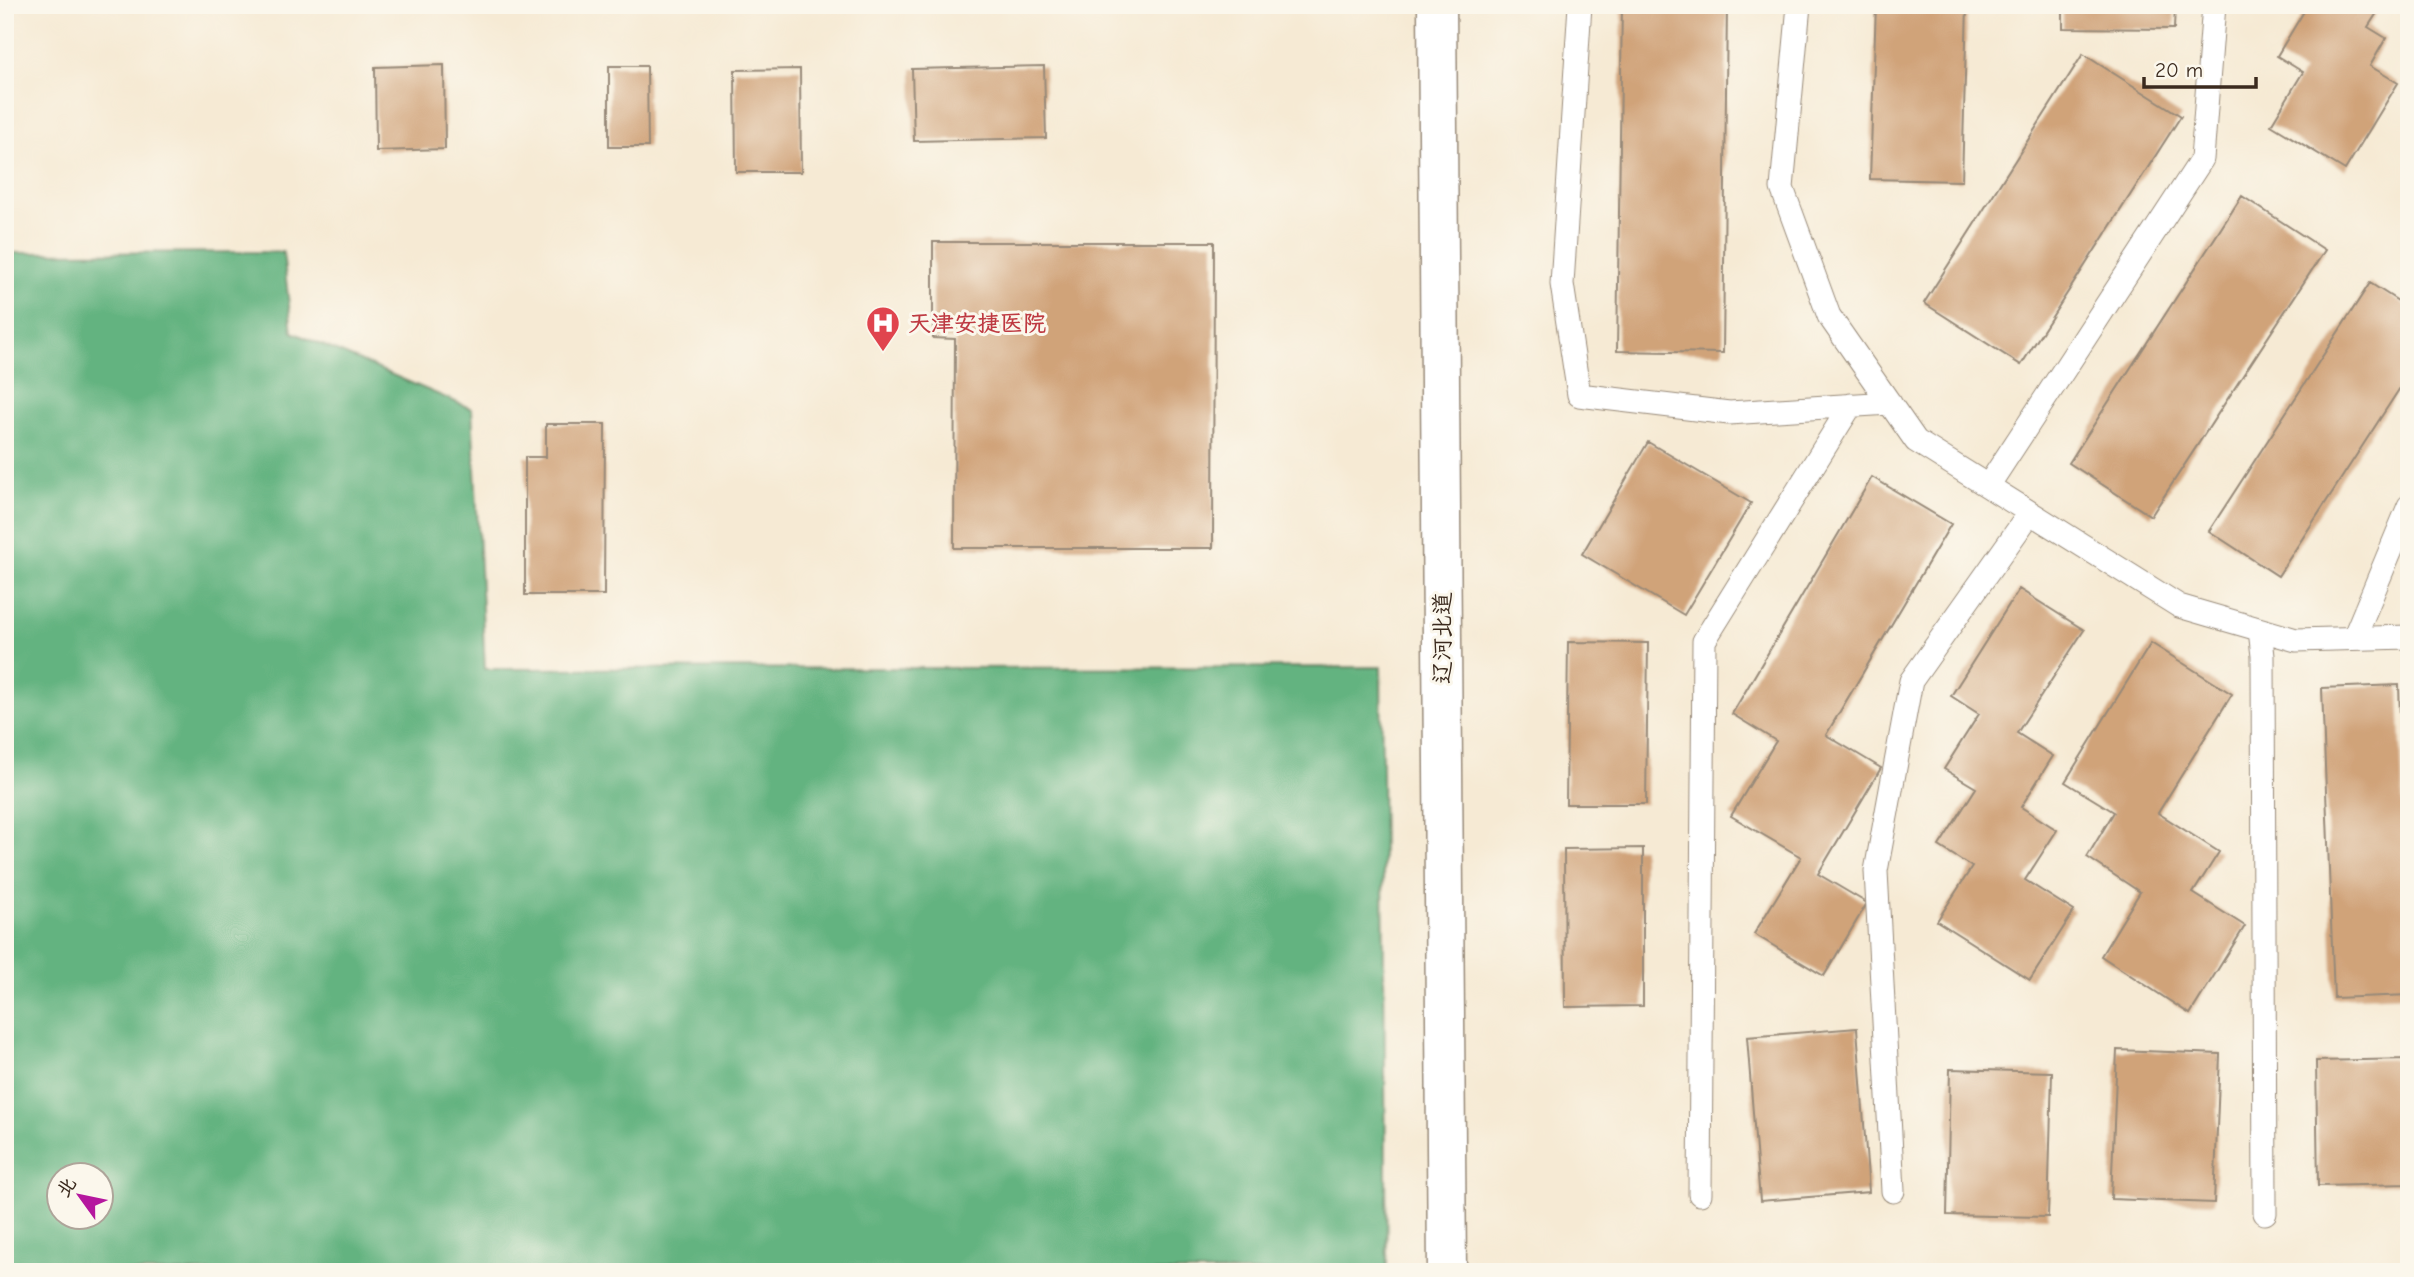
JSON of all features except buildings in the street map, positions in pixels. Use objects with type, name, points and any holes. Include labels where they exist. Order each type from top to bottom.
[{"type":"street","name":"辽河北道","points":[[1437,5],[1447,1272]]},
{"type":"lane","points":[[1580,5],[1562,284],[1579,395],[1729,413],[1890,403]]},
{"type":"lane","points":[[1799,5],[1782,188],[1829,316],[1916,441],[2179,606],[2296,640],[2409,636]]},
{"type":"lane","points":[[1988,486],[2202,159],[2214,5]]},
{"type":"lane","points":[[1700,1194],[1704,641],[1851,405]]},
{"type":"lane","points":[[2354,638],[2409,506]]},
{"type":"lane","points":[[1893,1191],[1876,871],[1911,681],[2030,513]]},
{"type":"lane","points":[[2260,630],[2263,656],[2265,1213]]},
{"type":"green space","points":[[283,252],[292,332],[472,409],[485,669],[1381,667],[1387,1272],[5,1272],[5,253]]},
{"type":"place","name":"天津安捷医院","points":[[883,353]]}]
